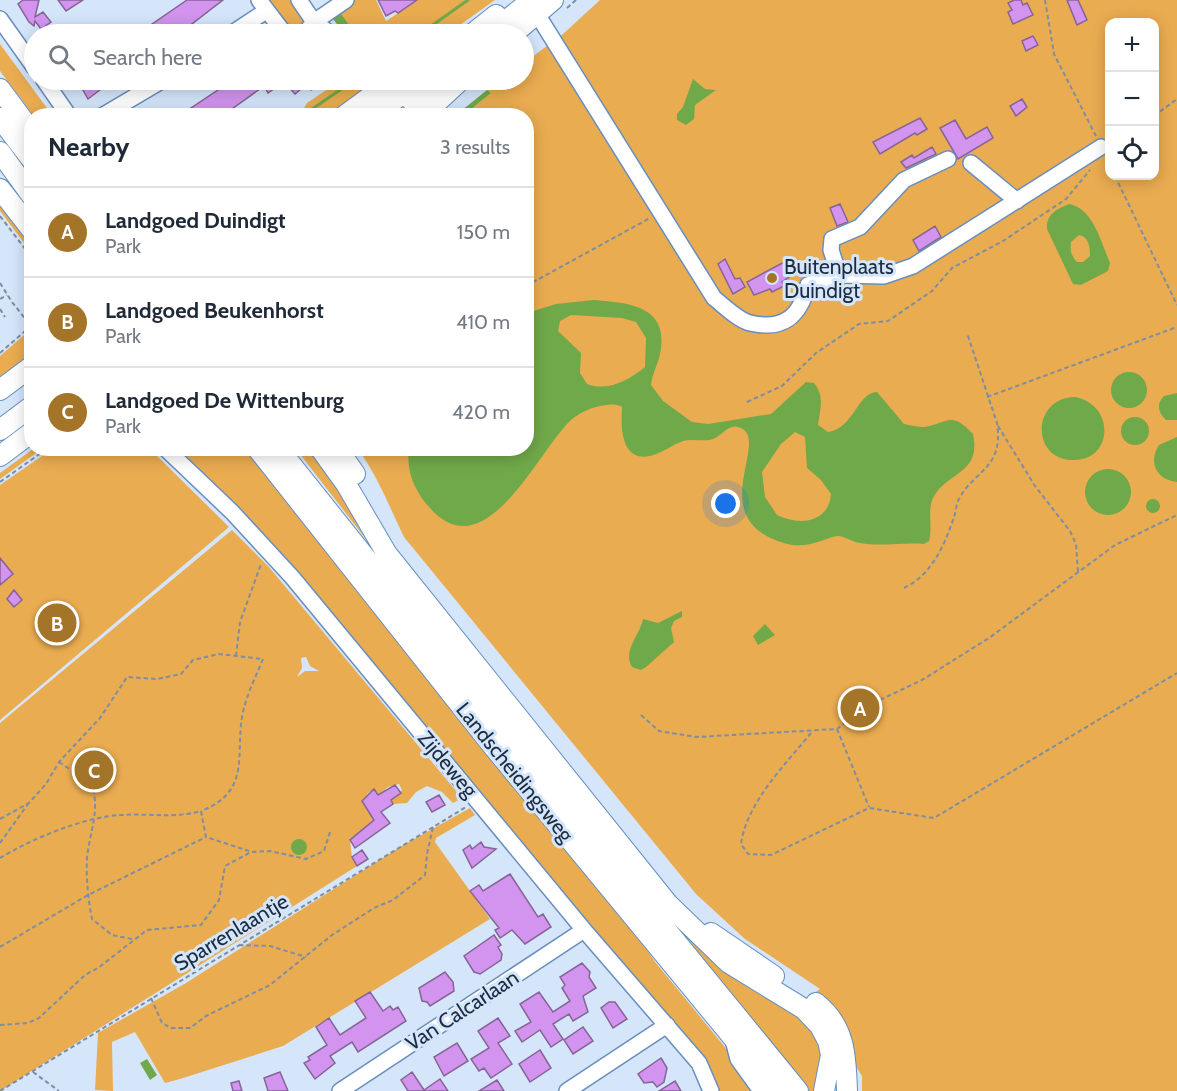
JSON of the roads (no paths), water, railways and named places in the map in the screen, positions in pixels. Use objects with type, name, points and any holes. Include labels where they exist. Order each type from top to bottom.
[{"type":"main road","points":[[506,24],[535,7],[553,0]]},
{"type":"main road","points":[[477,24],[510,3]]},
{"type":"main road","points":[[484,24],[510,3]]},
{"type":"main road","points":[[521,24],[535,7]]},
{"type":"main road","points":[[0,89],[24,121]]},
{"type":"main road","points":[[355,108],[379,90]]},
{"type":"main road","points":[[385,108],[406,90]]},
{"type":"main road","points":[[403,108],[424,90]]},
{"type":"main road","points":[[431,108],[450,90]]},
{"type":"main road","points":[[0,118],[24,150]]},
{"type":"main road","points":[[2,159],[24,186]]},
{"type":"main road","points":[[0,189],[24,220]]},
{"type":"main road","points":[[0,390],[24,372]]},
{"type":"main road","points":[[0,415],[24,397]]},
{"type":"main road","points":[[0,430],[24,412]]},
{"type":"main road","points":[[0,456],[24,438]]},
{"type":"main road","name":"Landscheidingsweg","points":[[263,456],[492,745],[777,1091]]},
{"type":"main road","name":"Landscheidingsweg","points":[[284,456],[506,734],[798,1091]]},
{"type":"main road","points":[[326,456],[346,484],[375,537],[677,915],[718,954],[813,1017],[830,1046],[830,1070],[824,1091]]},
{"type":"main road","points":[[343,456],[358,478],[392,552],[408,579]]},
{"type":"main road","points":[[647,875],[714,936],[806,995],[826,1012],[842,1038],[847,1063],[847,1091]]},
{"type":"street","points":[[299,0],[317,24]]},
{"type":"street","points":[[314,22],[346,0]]},
{"type":"street","points":[[242,24],[263,5],[277,24]]},
{"type":"street","points":[[535,7],[714,298],[748,322],[771,325],[791,319],[803,304],[808,285],[839,275],[884,276],[913,266],[1017,201],[1102,155]]},
{"type":"street","points":[[0,19],[24,53]]},
{"type":"street","points":[[51,90],[63,108]]},
{"type":"street","points":[[116,108],[146,90]]},
{"type":"street","points":[[839,275],[831,250],[832,239],[860,227],[904,180],[948,159]]},
{"type":"street","points":[[971,163],[1017,201]]},
{"type":"street","name":"Zijdeweg","points":[[174,456],[267,549],[584,930],[699,1063],[711,1091]]},
{"type":"street","name":"Van Calcarlaan","points":[[339,1091],[584,930]]},
{"type":"street","points":[[567,1091],[667,1025]]},
{"type":"street","points":[[732,1037],[738,1059],[761,1091]]},
{"type":"waterway","points":[[434,24],[468,0]]},
{"type":"waterway","points":[[314,108],[340,90]]},
{"type":"place","name":"Buitenplaats Duindigt","points":[[772,278]]},
{"type":"place","name":"Landgoed Beukenhorst","points":[[57,623]]},
{"type":"place","name":"Landgoed Duindigt","points":[[860,708]]},
{"type":"place","name":"Landgoed De Wittenburg","points":[[94,770]]}]
